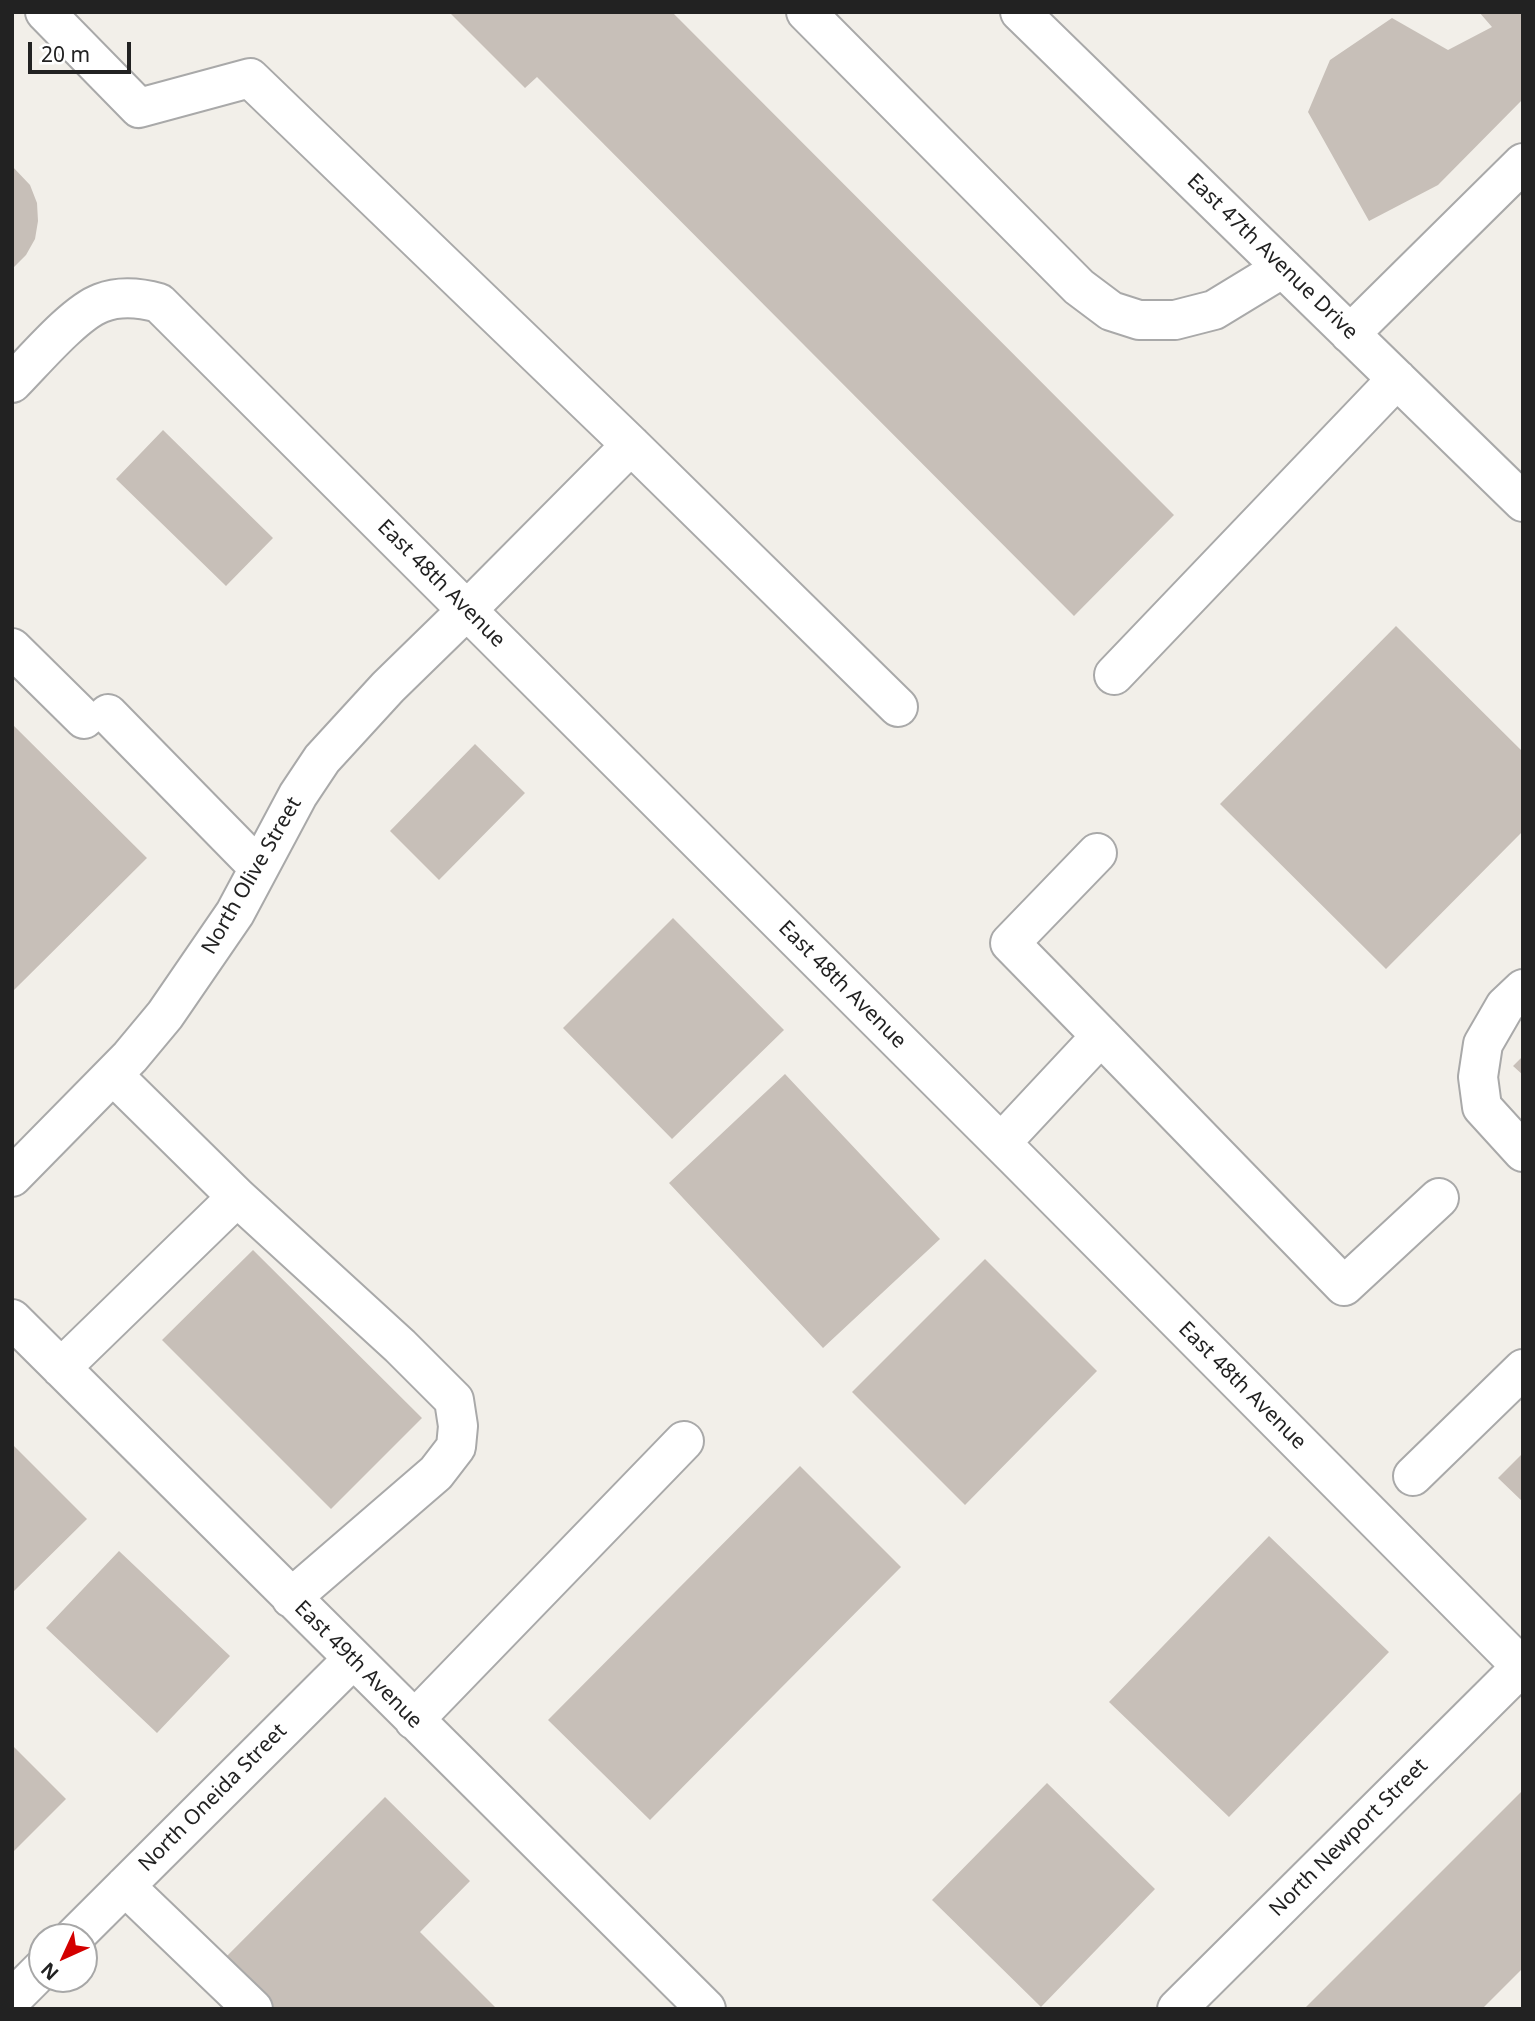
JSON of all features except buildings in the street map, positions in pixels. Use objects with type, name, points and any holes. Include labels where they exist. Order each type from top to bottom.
[{"type":"street","points":[[45,12],[139,108],[250,78],[631,444],[898,707]]},
{"type":"street","points":[[807,12],[1079,288],[1111,311],[1139,320],[1175,320],[1214,310],[1283,268]]},
{"type":"street","name":"East 47th Avenue Drive","points":[[1020,12],[1523,502]]},
{"type":"street","points":[[1350,334],[1523,163]]},
{"type":"street","name":"East 48th Avenue","points":[[12,383],[74,322],[97,304],[112,300],[145,299],[159,303],[1522,1667]]},
{"type":"street","points":[[1114,675],[1396,379]]},
{"type":"street","name":"North Olive Street","points":[[12,1177],[113,1074],[165,1015],[235,913],[298,795],[322,759],[388,687],[631,444]]},
{"type":"street","points":[[12,648],[96,716],[259,869]]},
{"type":"street","points":[[1097,853],[1010,943],[1344,1286],[1439,1198]]},
{"type":"street","points":[[1523,989],[1505,1006],[1483,1044],[1478,1077],[1482,1107],[1523,1152]]},
{"type":"street","points":[[1001,1143],[1101,1036]]},
{"type":"street","points":[[113,1074],[237,1197],[400,1346],[454,1400],[458,1426],[456,1447],[436,1473],[291,1598]]},
{"type":"street","points":[[61,1368],[237,1197]]},
{"type":"street","name":"East 49th Avenue","points":[[12,1319],[695,2005]]},
{"type":"street","points":[[1413,1476],[1523,1370]]},
{"type":"street","points":[[414,1720],[684,1441]]},
{"type":"street","name":"North Oneida Street","points":[[88,1923],[352,1660]]},
{"type":"street","name":"North Newport Street","points":[[1177,2009],[1522,1667]]},
{"type":"street","points":[[125,1886],[253,2009]]},
{"type":"street","points":[[12,1999],[28,1983]]}]
